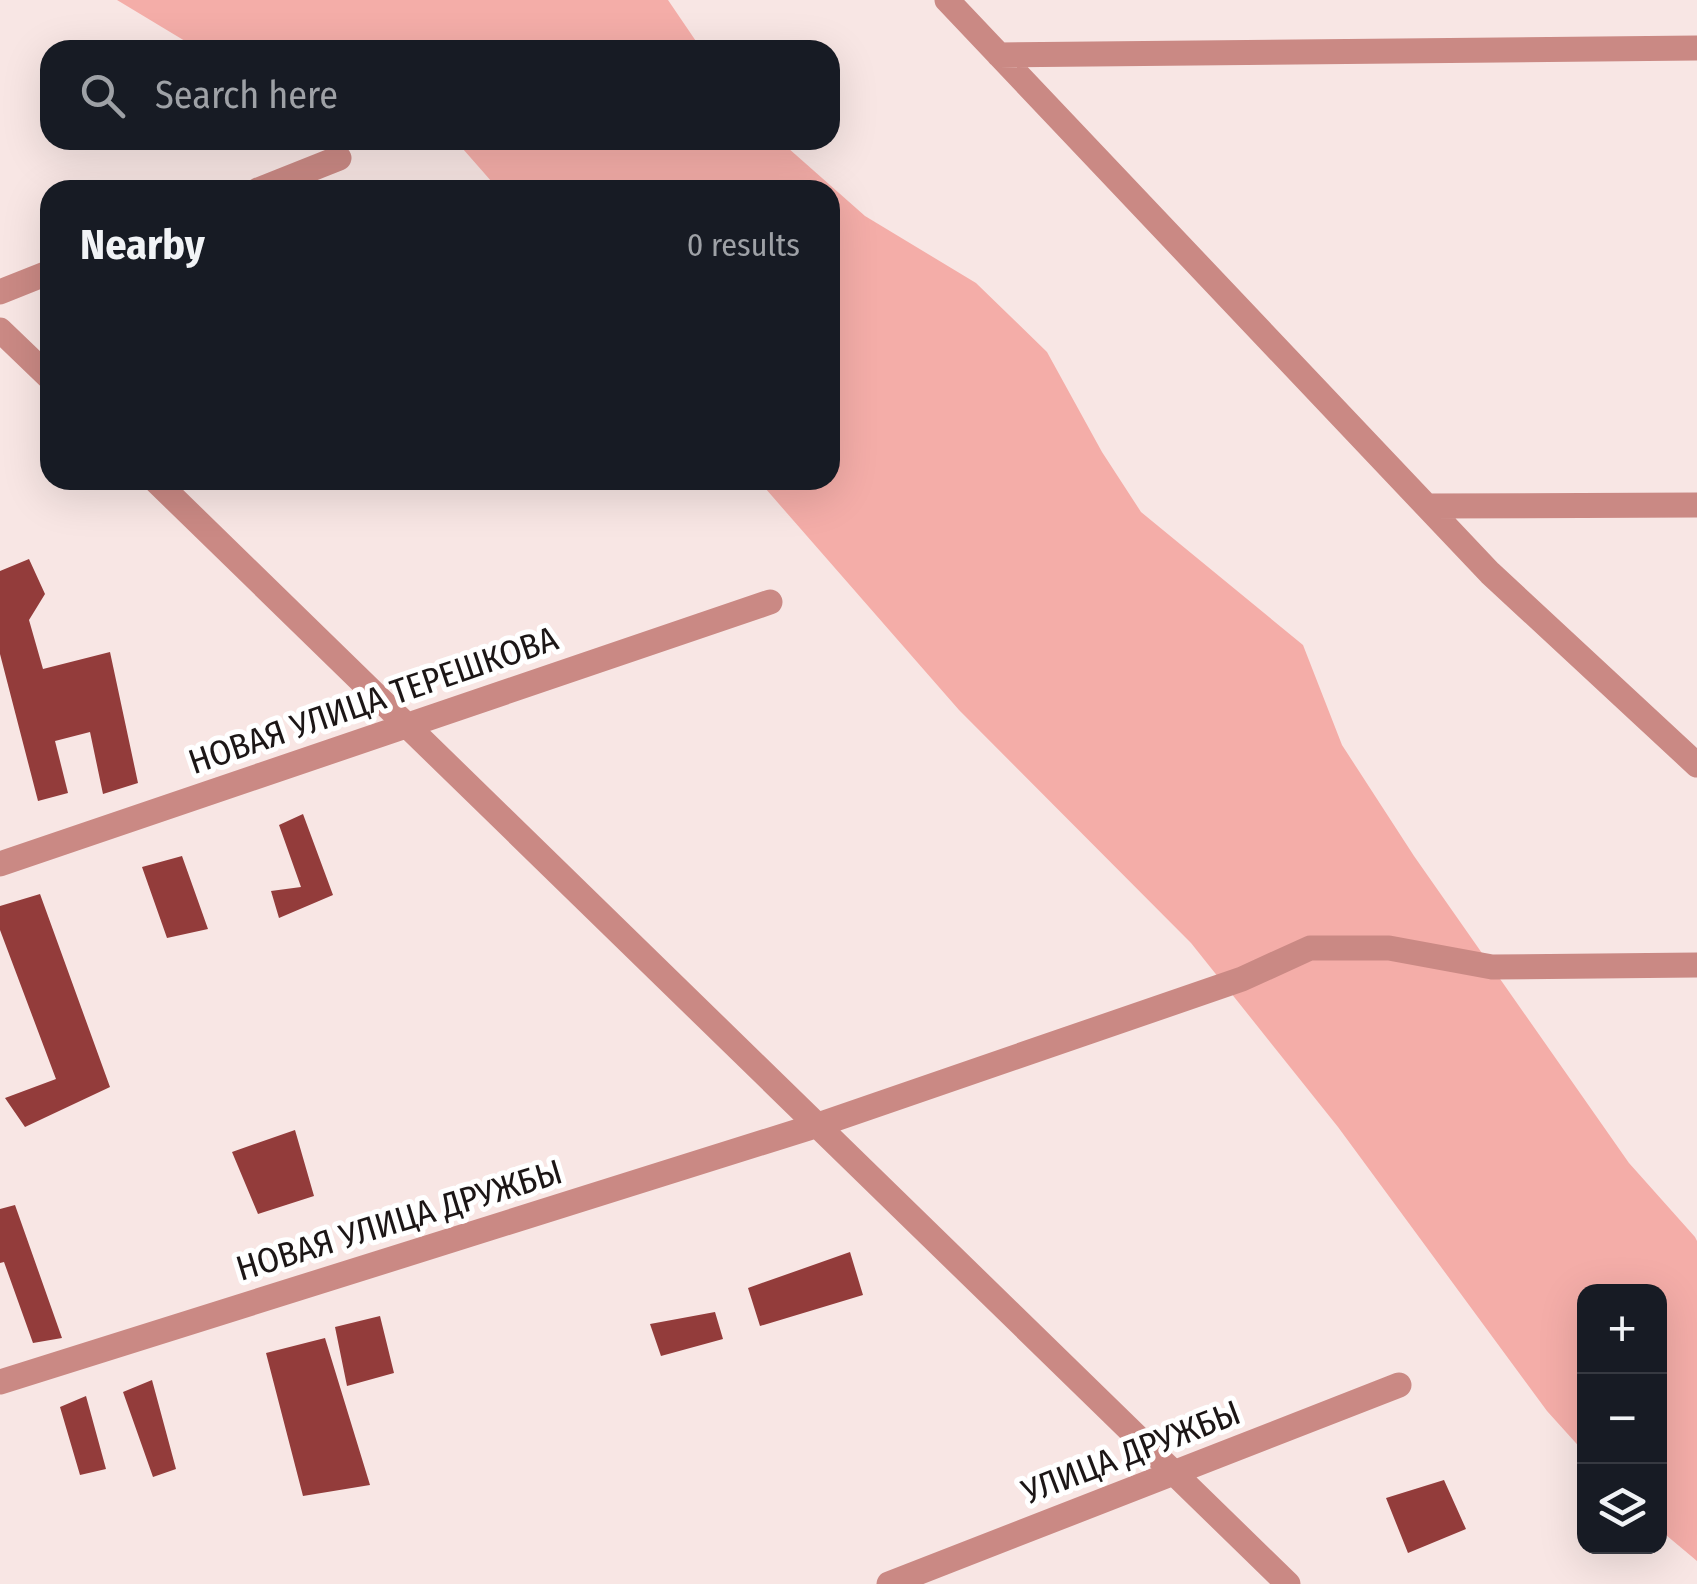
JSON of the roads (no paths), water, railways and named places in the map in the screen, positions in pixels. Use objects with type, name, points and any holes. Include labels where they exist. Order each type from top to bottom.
[{"type":"street","points":[[947,0],[1490,573],[1697,765]]},
{"type":"street","points":[[1000,55],[1697,48]]},
{"type":"street","points":[[283,180],[339,158]]},
{"type":"street","points":[[0,292],[40,276]]},
{"type":"street","points":[[0,330],[40,368]]},
{"type":"street","points":[[166,490],[1288,1584]]},
{"type":"street","points":[[1427,506],[1697,504]]},
{"type":"street","name":"НОВАЯ УЛИЦА ТЕРЕШКОВА","points":[[0,864],[770,602]]},
{"type":"street","name":"НОВАЯ УЛИЦА ДРУЖБЫ","points":[[0,1382],[818,1124],[1242,979],[1310,948],[1389,948],[1492,966],[1697,965]]},
{"type":"street","name":"УЛИЦА ДРУЖБЫ","points":[[888,1584],[1399,1384]]}]
